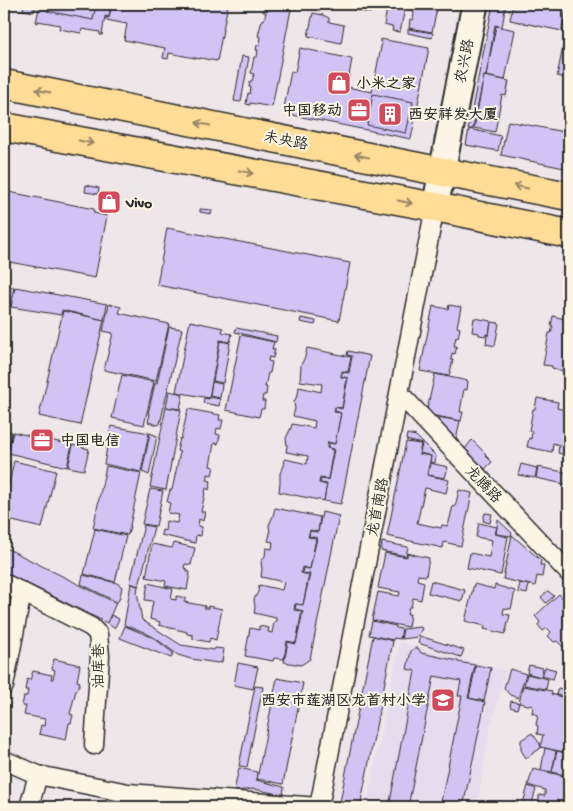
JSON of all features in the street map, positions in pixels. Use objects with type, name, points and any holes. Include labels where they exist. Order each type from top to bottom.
[{"type":"main road","name":"未央路","points":[[4,84],[569,196]]},
{"type":"main road","points":[[4,126],[569,234]]},
{"type":"street","name":"农兴路","points":[[436,208],[475,4]]},
{"type":"street","name":"龙首南路","points":[[319,807],[436,208]]},
{"type":"street","name":"龙腾路","points":[[400,394],[569,573]]},
{"type":"street","name":"油库巷","points":[[4,584],[91,627],[98,634],[100,656],[94,745]]},
{"type":"street","points":[[4,686],[22,592]]},
{"type":"street","points":[[4,760],[38,775],[128,793],[319,807]]},
{"type":"street","points":[[29,807],[38,775]]},
{"type":"shaded area","name":"西安市莲湖区龙首村小学","points":[[400,642],[506,671],[490,729],[477,807],[366,807]]},
{"type":"building","points":[[24,4],[36,4],[34,12],[23,10]]},
{"type":"building","points":[[40,4],[111,4],[109,17],[105,16],[102,35],[100,35],[100,32],[82,29],[81,33],[59,29],[60,25],[36,22]]},
{"type":"building","points":[[48,4],[96,4],[93,20],[47,11]]},
{"type":"building","points":[[112,4],[228,4],[217,61],[169,53],[168,59],[163,58],[165,48],[124,40],[127,24],[106,20],[106,17],[109,18]]},
{"type":"building","points":[[268,4],[292,4],[272,107],[246,104],[248,93],[250,94],[250,81],[252,81],[254,74],[251,73],[254,57],[257,57],[257,45],[260,45],[261,37],[258,36],[266,12],[263,12],[264,6],[267,7]]},
{"type":"building","points":[[347,4],[372,4],[370,13],[346,8]]},
{"type":"building","points":[[388,4],[406,4],[400,32],[392,31],[393,27],[384,25]]},
{"type":"building","points":[[413,4],[438,4],[432,32],[409,28],[410,19],[413,20]]},
{"type":"building","points":[[493,4],[506,4],[502,27],[495,25],[486,76],[484,76],[473,129],[468,129]]},
{"type":"building","points":[[513,4],[531,4],[566,10],[562,31],[510,20]]},
{"type":"building","points":[[566,12],[569,13],[569,31],[562,30]]},
{"type":"building","points":[[313,13],[329,18],[329,22],[344,25],[341,43],[308,36]]},
{"type":"building","points":[[496,26],[515,30],[505,80],[486,76]]},
{"type":"building","points":[[408,29],[433,33],[432,38],[408,33]]},
{"type":"building","points":[[380,39],[429,48],[411,139],[292,115],[293,110],[284,108],[291,71],[295,72],[300,48],[352,59],[347,87],[372,92],[382,42],[380,42]]},
{"type":"building","points":[[564,42],[569,43],[569,79],[557,76]]},
{"type":"building","points":[[242,56],[249,57],[241,102],[234,101]]},
{"type":"building","points":[[484,76],[509,81],[506,96],[502,95],[495,132],[474,128]]},
{"type":"building","name":"西安祥发大厦","points":[[373,94],[413,102],[406,133],[367,125]]},
{"type":"building","points":[[508,121],[569,133],[569,169],[501,155]]},
{"type":"building","points":[[469,129],[501,136],[498,151],[466,145]]},
{"type":"building","points":[[86,185],[99,188],[98,194],[85,192]]},
{"type":"building","points":[[4,191],[94,209],[94,213],[107,216],[95,278],[4,261]]},
{"type":"building","points":[[200,209],[212,210],[211,214],[200,212]]},
{"type":"building","points":[[167,228],[350,263],[339,321],[157,285]]},
{"type":"building","points":[[4,286],[14,287],[10,307],[4,306]]},
{"type":"building","points":[[15,287],[107,304],[104,320],[62,310],[61,315],[11,307]]},
{"type":"building","points":[[109,304],[121,307],[119,313],[169,324],[156,381],[104,370],[113,333],[103,331]]},
{"type":"building","points":[[449,305],[461,307],[457,327],[460,328],[454,346],[457,346],[455,354],[452,353],[451,360],[453,360],[449,376],[420,371],[433,306],[448,309]]},
{"type":"building","points":[[63,311],[104,320],[80,425],[39,416]]},
{"type":"building","points":[[553,316],[569,320],[569,364],[565,364],[564,371],[552,368],[552,366],[543,365],[549,333],[551,333],[553,326],[551,326]]},
{"type":"building","points":[[301,318],[316,321],[315,325],[300,322]]},
{"type":"building","points":[[474,318],[491,321],[489,335],[479,335],[479,333],[472,332]]},
{"type":"building","points":[[190,321],[223,328],[222,332],[232,334],[230,342],[220,340],[209,398],[176,392]]},
{"type":"building","points":[[491,322],[499,323],[495,346],[486,344]]},
{"type":"building","points":[[169,327],[182,329],[160,424],[158,425],[148,422],[150,414],[148,414]]},
{"type":"building","points":[[236,328],[277,336],[276,342],[235,332]]},
{"type":"building","points":[[241,335],[274,342],[272,349],[275,349],[273,358],[269,357],[268,361],[272,362],[265,387],[267,387],[266,395],[263,395],[262,401],[265,401],[264,409],[261,409],[259,417],[226,410]]},
{"type":"building","points":[[220,341],[230,343],[223,383],[213,381]]},
{"type":"building","points":[[307,348],[351,357],[348,372],[342,371],[341,377],[347,378],[342,408],[335,407],[334,412],[341,413],[335,444],[328,442],[327,448],[333,450],[328,479],[320,478],[319,483],[327,485],[324,501],[279,492],[280,473],[285,459],[307,464],[308,456],[286,452],[286,438],[292,424],[314,428],[315,421],[293,416],[294,402],[299,387],[321,392],[322,384],[300,381],[301,365]]},
{"type":"building","points":[[348,351],[370,356],[341,504],[324,501],[327,484],[320,483],[321,479],[328,480],[334,449],[328,448],[328,443],[335,444],[341,413],[335,411],[335,407],[342,409],[348,378],[341,376],[342,372],[349,373],[352,356],[347,355]]},
{"type":"building","points":[[435,374],[468,381],[467,390],[464,389],[460,412],[463,412],[461,421],[426,414]]},
{"type":"building","points":[[122,375],[154,382],[144,425],[112,418]]},
{"type":"building","points":[[212,382],[222,384],[220,398],[210,396]]},
{"type":"building","points":[[169,391],[183,394],[180,409],[166,407]]},
{"type":"building","points":[[209,397],[220,399],[219,406],[203,403],[204,398],[209,399]]},
{"type":"building","points":[[537,398],[558,402],[557,408],[569,411],[569,456],[558,453],[559,445],[553,443],[552,452],[527,447],[529,438],[531,439],[532,431],[529,431]]},
{"type":"building","points":[[166,407],[181,410],[166,490],[150,487]]},
{"type":"building","points":[[188,409],[220,415],[219,420],[223,420],[221,429],[217,428],[216,434],[220,435],[218,444],[214,443],[210,466],[214,467],[212,475],[208,474],[207,480],[211,481],[209,490],[206,488],[201,512],[205,512],[203,521],[199,519],[198,526],[202,527],[201,536],[196,535],[195,543],[161,535],[162,530],[165,531],[166,521],[177,523],[179,515],[168,513],[170,503],[167,502],[170,490],[172,490],[180,452],[177,451]]},
{"type":"building","points":[[432,416],[460,421],[456,440],[455,440]]},
{"type":"building","points":[[111,426],[149,433],[141,472],[104,464]]},
{"type":"building","points":[[4,430],[12,432],[7,455],[4,454]]},
{"type":"building","points":[[13,432],[72,445],[67,467],[8,453]]},
{"type":"building","points":[[150,433],[157,436],[149,475],[142,472]]},
{"type":"building","points":[[407,434],[416,436],[436,456],[435,463],[430,462],[431,456],[420,453],[422,444],[406,440]]},
{"type":"building","points":[[472,440],[492,462],[485,469],[464,450]]},
{"type":"building","points":[[406,442],[421,444],[419,454],[431,456],[427,475],[449,480],[446,493],[425,488],[417,523],[441,528],[442,525],[448,526],[459,490],[472,493],[461,546],[444,542],[443,548],[387,536]]},
{"type":"building","points":[[73,445],[89,449],[84,470],[68,467]]},
{"type":"building","points":[[4,461],[10,463],[4,489]]},
{"type":"building","points":[[14,461],[56,471],[42,528],[4,519],[4,506]]},
{"type":"building","points":[[430,463],[448,467],[445,478],[428,475]]},
{"type":"building","points":[[521,464],[537,468],[535,478],[518,475]]},
{"type":"building","points":[[106,466],[141,473],[128,535],[93,528]]},
{"type":"building","points":[[538,467],[569,473],[569,485],[536,478]]},
{"type":"building","points":[[150,489],[163,491],[156,526],[142,524]]},
{"type":"building","points":[[275,508],[320,517],[318,532],[310,530],[308,537],[316,538],[310,569],[302,567],[301,573],[309,575],[303,605],[295,604],[294,610],[302,611],[296,643],[287,641],[284,659],[274,658],[273,661],[245,656],[250,628],[259,630],[259,626],[269,628],[268,632],[272,633],[274,622],[276,621],[276,618],[254,613],[254,599],[259,585],[282,590],[284,582],[261,577],[261,562],[265,556],[266,548],[272,549],[273,542],[268,541],[270,534],[269,525]]},
{"type":"building","points":[[322,512],[339,516],[310,659],[301,665],[284,662],[288,642],[296,644],[303,611],[295,609],[296,604],[303,605],[310,574],[302,573],[303,568],[310,569],[317,538],[309,536],[310,531],[318,532]]},
{"type":"building","points":[[485,513],[492,514],[490,523],[483,521]]},
{"type":"building","points":[[498,520],[512,533],[511,536],[496,534]]},
{"type":"building","points":[[479,523],[497,527],[495,534],[508,537],[501,575],[467,568],[470,553],[489,557],[492,540],[476,537]]},
{"type":"building","points":[[144,525],[154,527],[139,586],[130,583]]},
{"type":"building","points":[[95,529],[126,536],[115,582],[84,574]]},
{"type":"building","points":[[512,535],[541,561],[540,565],[544,565],[542,577],[537,576],[535,586],[503,579]]},
{"type":"building","points":[[382,542],[408,547],[406,556],[381,551]]},
{"type":"building","points":[[174,543],[195,548],[191,565],[185,564],[184,568],[190,572],[187,590],[165,586],[166,581],[146,577],[152,544],[172,548]]},
{"type":"building","points":[[4,547],[116,603],[107,623],[4,572]]},
{"type":"building","points":[[385,553],[407,557],[407,553],[429,558],[426,576],[418,575],[417,580],[424,582],[421,600],[413,598],[407,614],[410,614],[408,627],[372,620],[378,592],[399,596],[400,592],[378,588]]},
{"type":"building","points":[[83,575],[117,583],[122,587],[119,600],[117,602],[81,584]]},
{"type":"building","points":[[431,581],[465,590],[462,601],[428,593]]},
{"type":"building","points":[[148,583],[173,589],[171,599],[176,600],[176,596],[186,598],[184,602],[205,606],[204,608],[208,608],[208,606],[222,609],[216,640],[210,638],[209,642],[193,639],[193,635],[187,634],[187,632],[159,625],[160,622],[150,619],[153,601],[145,600]]},
{"type":"building","points":[[520,583],[529,585],[527,594],[518,592]]},
{"type":"building","points":[[131,584],[138,586],[137,592],[142,620],[181,645],[214,650],[215,648],[224,649],[222,662],[191,659],[178,655],[155,638],[124,625]]},
{"type":"building","points":[[474,584],[494,589],[495,585],[515,591],[511,609],[504,608],[503,614],[510,615],[505,634],[484,629],[485,626],[465,621]]},
{"type":"building","points":[[548,591],[554,596],[546,603],[541,597]]},
{"type":"building","points":[[559,594],[569,605],[569,659],[565,654],[568,652],[557,641],[554,642],[548,636],[551,632],[547,628],[543,631],[538,625],[540,622],[535,616]]},
{"type":"building","points":[[111,615],[119,619],[114,628],[108,624]]},
{"type":"building","points":[[372,621],[402,629],[400,639],[394,638],[393,640],[369,635]]},
{"type":"building","points":[[125,626],[154,638],[173,653],[172,657],[120,638]]},
{"type":"building","points":[[422,628],[418,637],[401,639],[403,629]]},
{"type":"building","points":[[373,636],[393,641],[360,807],[339,807]]},
{"type":"building","points":[[420,636],[464,650],[461,657],[418,643]]},
{"type":"building","points":[[414,648],[418,648],[421,653],[475,665],[468,698],[485,702],[463,807],[440,807],[462,696],[458,696],[461,681],[434,676],[408,807],[389,807],[415,671],[407,669],[411,651]]},
{"type":"building","points":[[54,659],[80,665],[77,681],[80,682],[70,714],[73,715],[71,723],[69,723],[66,740],[39,734],[41,725],[44,726],[45,719],[24,715],[26,706],[22,706],[24,696],[27,696],[28,690],[25,690],[27,679],[30,680],[33,671],[52,675],[51,679],[53,679],[55,670],[52,669]]},
{"type":"building","points":[[238,663],[258,667],[253,689],[234,685]]},
{"type":"building","points":[[476,665],[491,668],[484,701],[469,698]]},
{"type":"building","points":[[529,665],[543,668],[541,677],[527,673]]},
{"type":"building","points":[[545,667],[556,670],[553,679],[542,676]]},
{"type":"building","points":[[510,669],[526,674],[518,698],[510,695],[504,688]]},
{"type":"building","points":[[527,674],[548,679],[546,689],[524,685]]},
{"type":"building","points":[[277,678],[303,683],[283,784],[257,779]]},
{"type":"building","points":[[255,686],[263,687],[247,767],[239,766]]},
{"type":"building","points":[[523,686],[552,691],[551,694],[569,699],[569,732],[564,752],[540,747],[543,735],[537,734],[538,715],[532,713],[533,706],[519,703]]},
{"type":"building","points":[[558,688],[569,691],[569,698],[556,695]]},
{"type":"building","points":[[511,701],[519,703],[517,709],[510,707]]},
{"type":"building","points":[[532,733],[541,748],[526,758],[521,750],[521,740]]},
{"type":"building","points":[[545,748],[556,751],[552,772],[541,770]]},
{"type":"building","points":[[557,751],[569,754],[569,776],[552,772]]},
{"type":"building","points":[[239,768],[257,772],[256,780],[284,787],[283,795],[254,789],[234,791]]},
{"type":"building","points":[[533,769],[569,777],[569,807],[563,807],[562,803],[539,803],[539,795],[545,796],[545,790],[528,785]]},
{"type":"building","points":[[528,786],[536,789],[531,807],[522,807]]},
{"type":"place","name":"小米之家","points":[[339,83]]},
{"type":"place","name":"中国移动","points":[[359,110]]},
{"type":"place","name":"西安祥发大厦","points":[[390,114]]},
{"type":"place","name":"Vivo","points":[[109,202]]},
{"type":"place","name":"中国电信","points":[[42,440]]},
{"type":"place","name":"西安市莲湖区龙首村小学","points":[[443,700]]}]
